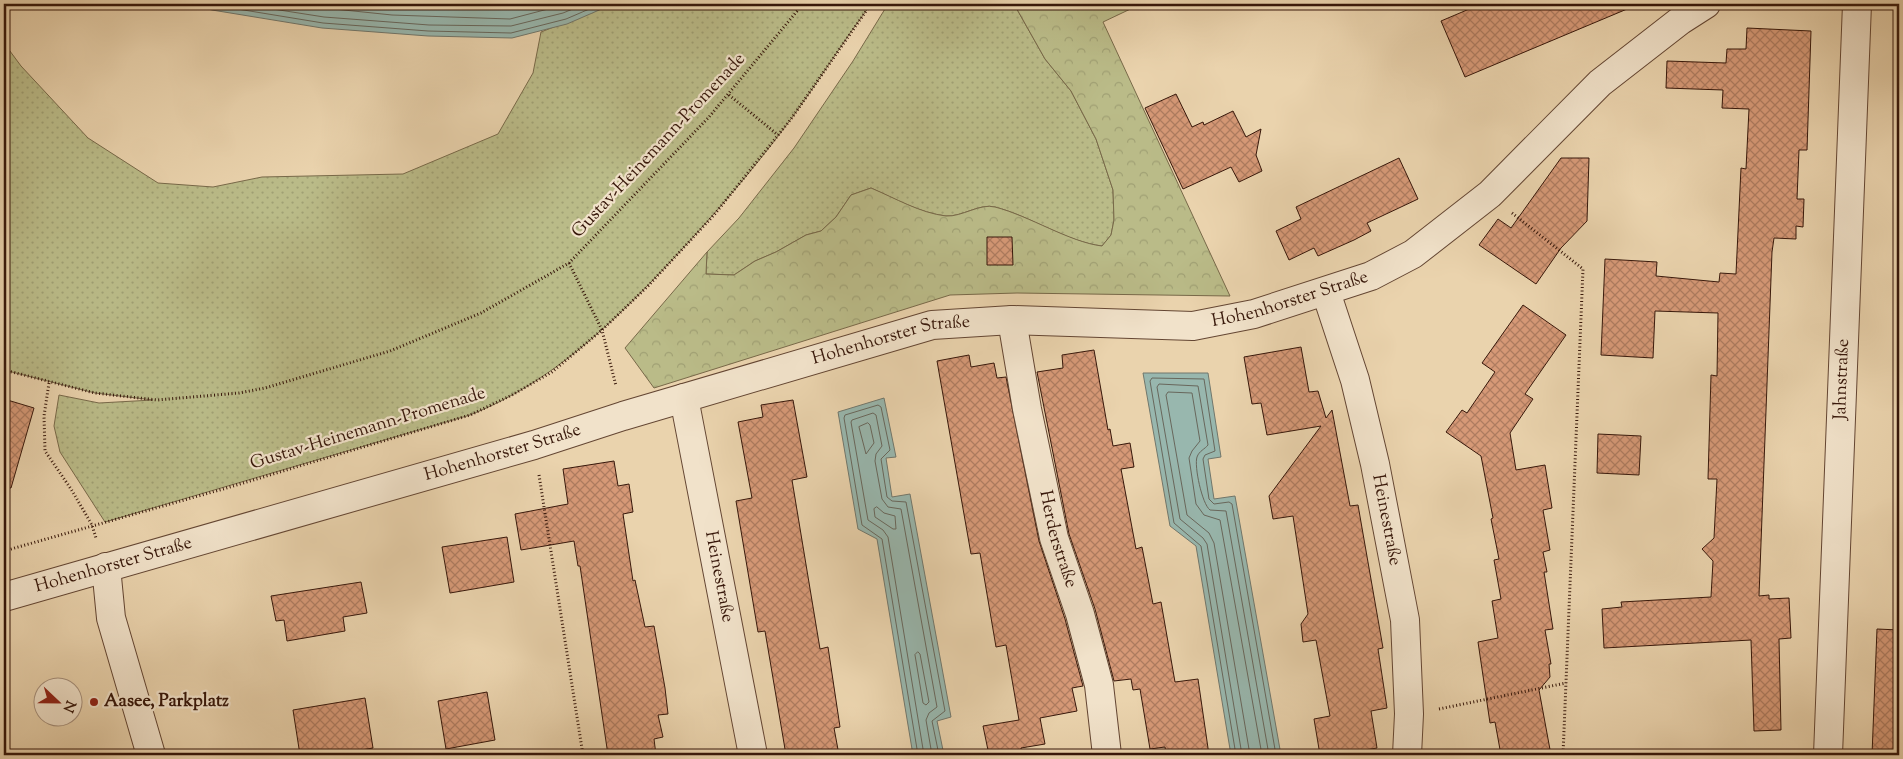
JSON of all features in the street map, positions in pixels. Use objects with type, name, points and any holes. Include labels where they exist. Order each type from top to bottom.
[{"type":"street","name":"Hohenhorster Straße","points":[[4,597],[534,445],[623,416],[932,325],[1012,320],[1193,326],[1254,314],[1326,292],[1371,276],[1413,254],[1490,194],[1600,83],[1681,20],[1706,4]]},
{"type":"street","name":"Jahnstraße","points":[[1828,755],[1857,4]]},
{"type":"street","name":"Heinestraße","points":[[1326,292],[1355,380],[1375,464],[1405,620],[1409,714],[1407,755]]},
{"type":"street","name":"Herderstraße","points":[[1012,320],[1027,409],[1054,538],[1080,614],[1099,685],[1107,755]]},
{"type":"street","name":"Heinestraße","points":[[684,398],[753,755]]},
{"type":"street","points":[[106,567],[111,618],[151,755]]},
{"type":"path","name":"Gustav-Heinemann-Promenade","points":[[4,370],[49,383],[95,393],[157,400],[239,392],[265,388],[390,351],[481,313],[569,263],[729,95],[804,4]]},
{"type":"path","name":"Gustav-Heinemann-Promenade","points":[[4,550],[470,415],[498,403],[546,376],[602,330],[648,286],[714,215],[778,135],[871,4]]},
{"type":"path","points":[[729,95],[778,135]]},
{"type":"path","points":[[1490,194],[1583,270],[1563,755]]},
{"type":"path","points":[[569,263],[602,330],[623,416]]},
{"type":"path","points":[[49,383],[44,416],[45,451],[92,526]]},
{"type":"path","points":[[534,445],[583,755]]},
{"type":"path","points":[[1409,714],[1566,684]]},
{"type":"green space","points":[[612,4],[871,4],[791,119],[763,156],[718,209],[627,306],[604,328],[554,369],[500,402],[470,415],[105,522],[60,452],[54,426],[59,395],[99,403],[153,400],[95,393],[4,370],[4,43],[21,66],[88,138],[158,183],[213,187],[262,177],[403,174],[498,134],[533,73],[541,32]]},
{"type":"green space","points":[[888,4],[1014,4],[1045,59],[1071,91],[1096,139],[1113,190],[1114,220],[1111,235],[1102,246],[1089,244],[1022,216],[989,206],[946,216],[908,205],[871,188],[851,195],[836,217],[821,231],[806,235],[776,252],[755,261],[734,275],[706,274],[707,252],[739,218],[794,148],[853,61]]},
{"type":"green space","points":[[1014,4],[1141,4],[1103,22],[1230,296],[1017,293],[950,295],[654,388],[625,348],[707,252],[706,274],[734,275],[755,261],[776,252],[806,235],[821,231],[836,217],[851,195],[871,188],[917,208],[946,216],[983,207],[995,207],[1022,216],[1089,244],[1102,246],[1111,235],[1114,220],[1113,190],[1096,139],[1071,91],[1045,59]]},
{"type":"water","points":[[189,4],[613,4],[567,24],[512,38],[428,36],[322,28],[212,10]]},
{"type":"water","points":[[1143,373],[1208,373],[1221,457],[1208,459],[1214,499],[1235,496],[1281,755],[1231,755],[1196,546],[1170,526]]},
{"type":"water","points":[[884,398],[896,457],[886,458],[892,497],[910,494],[951,717],[937,721],[944,755],[913,755],[877,539],[858,529],[838,412]]},
{"type":"building","points":[[1481,4],[1639,4],[1465,77],[1441,21]]},
{"type":"building","points":[[1747,28],[1811,31],[1807,150],[1799,150],[1797,199],[1804,199],[1803,227],[1796,226],[1796,239],[1774,238],[1772,252],[1759,596],[1769,595],[1769,599],[1789,598],[1791,638],[1779,639],[1781,730],[1754,731],[1751,640],[1604,648],[1602,609],[1622,607],[1621,602],[1711,597],[1713,561],[1702,549],[1714,538],[1717,479],[1708,479],[1711,375],[1717,376],[1718,313],[1655,311],[1653,358],[1601,355],[1605,259],[1657,262],[1656,276],[1719,282],[1720,273],[1736,274],[1741,168],[1746,169],[1749,109],[1722,108],[1723,90],[1666,88],[1667,61],[1726,63],[1727,49],[1746,49]]},
{"type":"building","points":[[1176,94],[1192,127],[1203,122],[1204,125],[1233,111],[1246,137],[1261,129],[1256,155],[1262,171],[1239,182],[1231,167],[1183,189],[1145,108]]},
{"type":"building","points":[[1399,158],[1418,199],[1367,223],[1371,231],[1354,240],[1318,256],[1314,248],[1289,260],[1276,231],[1301,219],[1296,207]]},
{"type":"building","points":[[1561,158],[1589,158],[1587,221],[1561,248],[1536,284],[1479,245],[1498,219],[1511,228]]},
{"type":"building","points":[[987,237],[1012,237],[1013,265],[987,265]]},
{"type":"building","points":[[1523,305],[1566,335],[1525,394],[1533,399],[1510,433],[1516,470],[1545,465],[1552,508],[1543,510],[1550,550],[1543,552],[1547,572],[1544,572],[1553,629],[1545,630],[1551,664],[1549,664],[1550,677],[1539,690],[1551,755],[1501,755],[1495,722],[1490,723],[1478,642],[1498,638],[1492,601],[1501,599],[1494,560],[1499,559],[1491,519],[1493,518],[1481,456],[1446,432],[1462,410],[1467,413],[1495,372],[1482,363]]},
{"type":"building","points":[[1301,347],[1309,392],[1318,391],[1326,418],[1332,410],[1350,506],[1358,505],[1383,648],[1378,649],[1387,708],[1371,711],[1377,748],[1336,755],[1320,755],[1314,719],[1330,716],[1316,640],[1303,642],[1301,624],[1308,614],[1293,516],[1273,519],[1269,496],[1321,426],[1267,435],[1261,403],[1252,404],[1244,357]]},
{"type":"building","points":[[1094,350],[1108,430],[1110,429],[1113,446],[1130,443],[1134,467],[1121,469],[1136,549],[1142,547],[1153,604],[1161,602],[1175,682],[1198,679],[1209,755],[1166,755],[1165,747],[1150,749],[1140,689],[1133,690],[1131,679],[1114,681],[1095,609],[1069,534],[1037,372],[1063,368],[1062,355]]},
{"type":"building","points":[[969,355],[971,367],[994,363],[997,378],[1006,377],[1039,541],[1065,619],[1083,686],[1072,688],[1077,711],[1040,718],[1045,744],[1021,748],[1022,755],[989,755],[983,726],[1019,720],[1006,645],[996,647],[980,553],[971,554],[937,361]]},
{"type":"building","points":[[4,399],[34,408],[11,488],[4,487]]},
{"type":"building","points":[[793,400],[807,477],[792,480],[820,649],[828,647],[840,727],[834,728],[839,755],[786,755],[765,631],[758,632],[736,501],[752,498],[738,422],[763,417],[761,405]]},
{"type":"building","points":[[1598,434],[1641,436],[1639,475],[1597,473]]},
{"type":"building","points":[[614,461],[618,486],[629,484],[633,512],[623,514],[633,581],[635,580],[645,627],[654,626],[665,688],[668,714],[658,715],[663,737],[654,739],[656,755],[608,755],[580,566],[578,566],[574,541],[521,550],[515,514],[568,504],[563,469]]},
{"type":"building","points":[[507,537],[514,582],[450,593],[442,547]]},
{"type":"building","points":[[361,582],[367,613],[343,617],[345,631],[287,641],[284,620],[276,621],[271,596]]},
{"type":"building","points":[[1877,629],[1899,630],[1899,755],[1872,755]]},
{"type":"building","points":[[487,692],[495,740],[446,749],[438,701]]},
{"type":"building","points":[[365,698],[373,748],[331,755],[300,755],[293,710]]},
{"type":"place","name":"Aasee, Parkplatz","points":[[94,702]]}]
